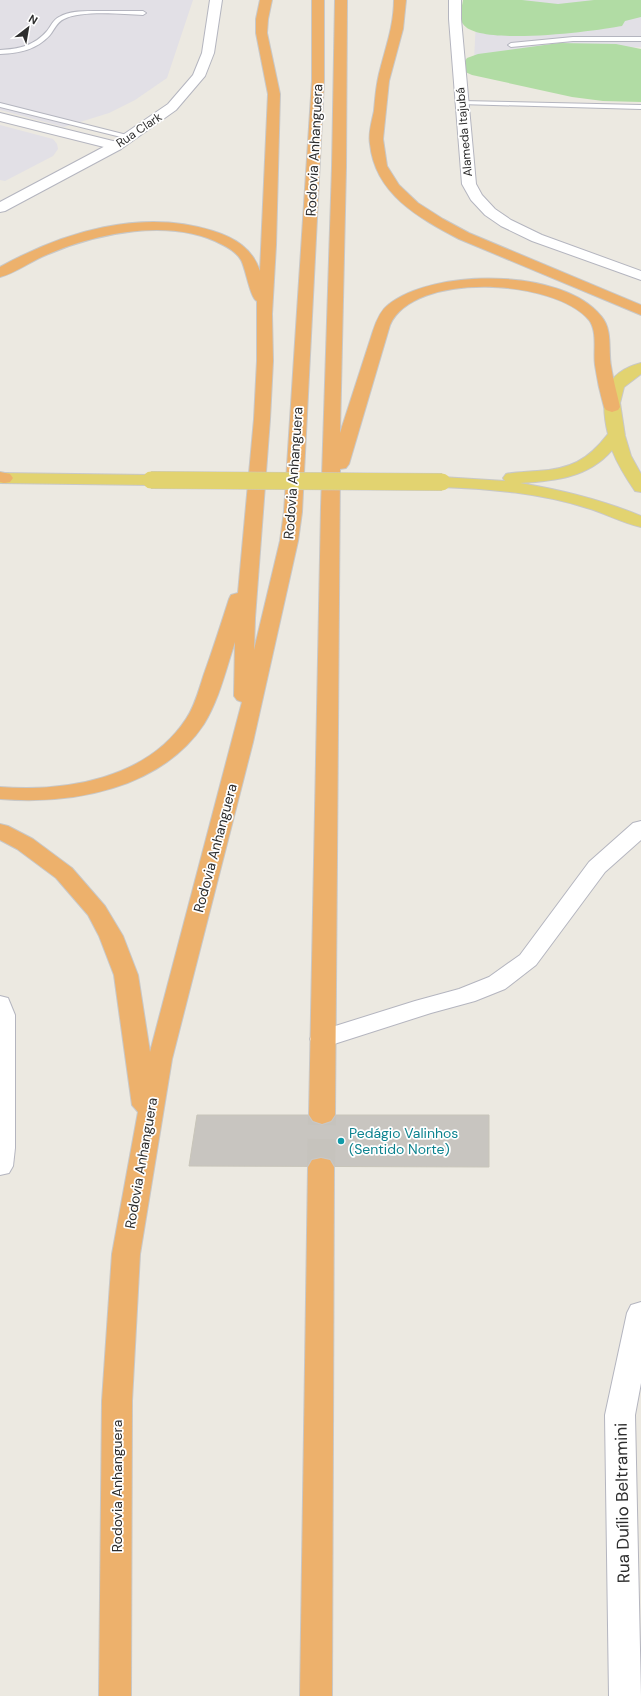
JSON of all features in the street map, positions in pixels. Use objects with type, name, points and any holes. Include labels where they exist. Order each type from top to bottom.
[{"type":"highway","points":[[242,742],[245,618],[262,419],[265,361],[264,314],[269,245],[274,94],[262,37],[263,15],[266,0]]},
{"type":"highway","name":"Rodovia Anhanguera","points":[[115,1696],[117,1393],[126,1254],[160,1059],[242,742],[289,541],[293,512],[318,81],[318,0]]},
{"type":"highway","name":"Rodovia Anhanguera","points":[[322,1115],[330,507],[339,160],[341,0]]},
{"type":"highway","points":[[400,0],[397,30],[384,78],[376,144],[380,163],[389,182],[414,207],[440,224],[469,239],[641,310]]},
{"type":"highway","points":[[0,274],[45,249],[96,232],[146,226],[186,229],[219,238],[237,248],[244,254],[252,269],[264,314]]},
{"type":"highway","points":[[330,507],[353,412],[382,326],[391,310],[400,302],[426,290],[472,283],[515,285],[555,294],[584,308],[594,316],[599,326],[602,358],[612,407]]},
{"type":"highway","points":[[0,793],[39,796],[86,788],[129,774],[150,764],[168,752],[182,739],[195,722],[211,684],[228,635],[250,554]]},
{"type":"highway","points":[[0,831],[25,844],[64,873],[97,911],[111,936],[126,975],[148,1122]]},
{"type":"highway","points":[[316,1696],[321,1167]]},
{"type":"main road","points":[[641,368],[624,378],[615,387],[612,407],[616,435],[626,464],[641,487]]},
{"type":"main road","points":[[1,478],[469,482],[553,475],[576,469],[593,460],[616,435]]},
{"type":"main road","points":[[469,482],[562,495],[598,504],[641,522]]},
{"type":"street","name":"Rua Clark","points":[[0,208],[116,146],[172,107],[199,76],[208,53],[216,0]]},
{"type":"street","name":"Alameda Itajubá","points":[[455,0],[455,19],[469,184],[476,197],[490,212],[506,223],[537,238],[641,276]]},
{"type":"street","points":[[0,117],[116,146]]},
{"type":"street","points":[[322,1039],[423,1007],[467,995],[497,983],[528,960],[597,867],[641,828]]},
{"type":"street","points":[[0,1004],[3,1015],[2,1148],[0,1166]]},
{"type":"street","name":"Rua Duílio Beltramini","points":[[625,1696],[620,1415],[641,1313]]},
{"type":"lane","points":[[0,52],[24,49],[40,43],[59,20],[69,15],[143,13]]},
{"type":"lane","points":[[511,45],[573,39],[641,39]]},
{"type":"lane","points":[[462,103],[641,107]]},
{"type":"lane","points":[[0,105],[129,137]]},
{"type":"shaded area","points":[[0,0],[193,0],[167,78],[135,100],[109,113],[64,127],[0,110]]},
{"type":"shaded area","points":[[477,0],[641,0],[641,47],[474,61]]},
{"type":"shaded area","points":[[0,125],[53,139],[57,144],[58,149],[53,156],[5,181],[0,180]]},
{"type":"green space","points":[[463,0],[522,0],[558,4],[594,0],[641,0],[641,17],[625,21],[622,26],[564,34],[538,36],[491,35],[473,31],[463,24],[461,15]]},
{"type":"green space","points":[[559,43],[616,44],[641,49],[641,102],[603,101],[572,97],[472,75],[463,71],[461,67],[467,58],[478,54]]},
{"type":"building","name":"Pedágio Valinhos (Sentido Norte)","points":[[197,1115],[489,1115],[489,1167],[189,1166]]},
{"type":"tunnel","points":[[321,1167],[322,1115]]},
{"type":"place","name":"Pedágio Valinhos (Sentido Norte)","points":[[341,1141]]}]
